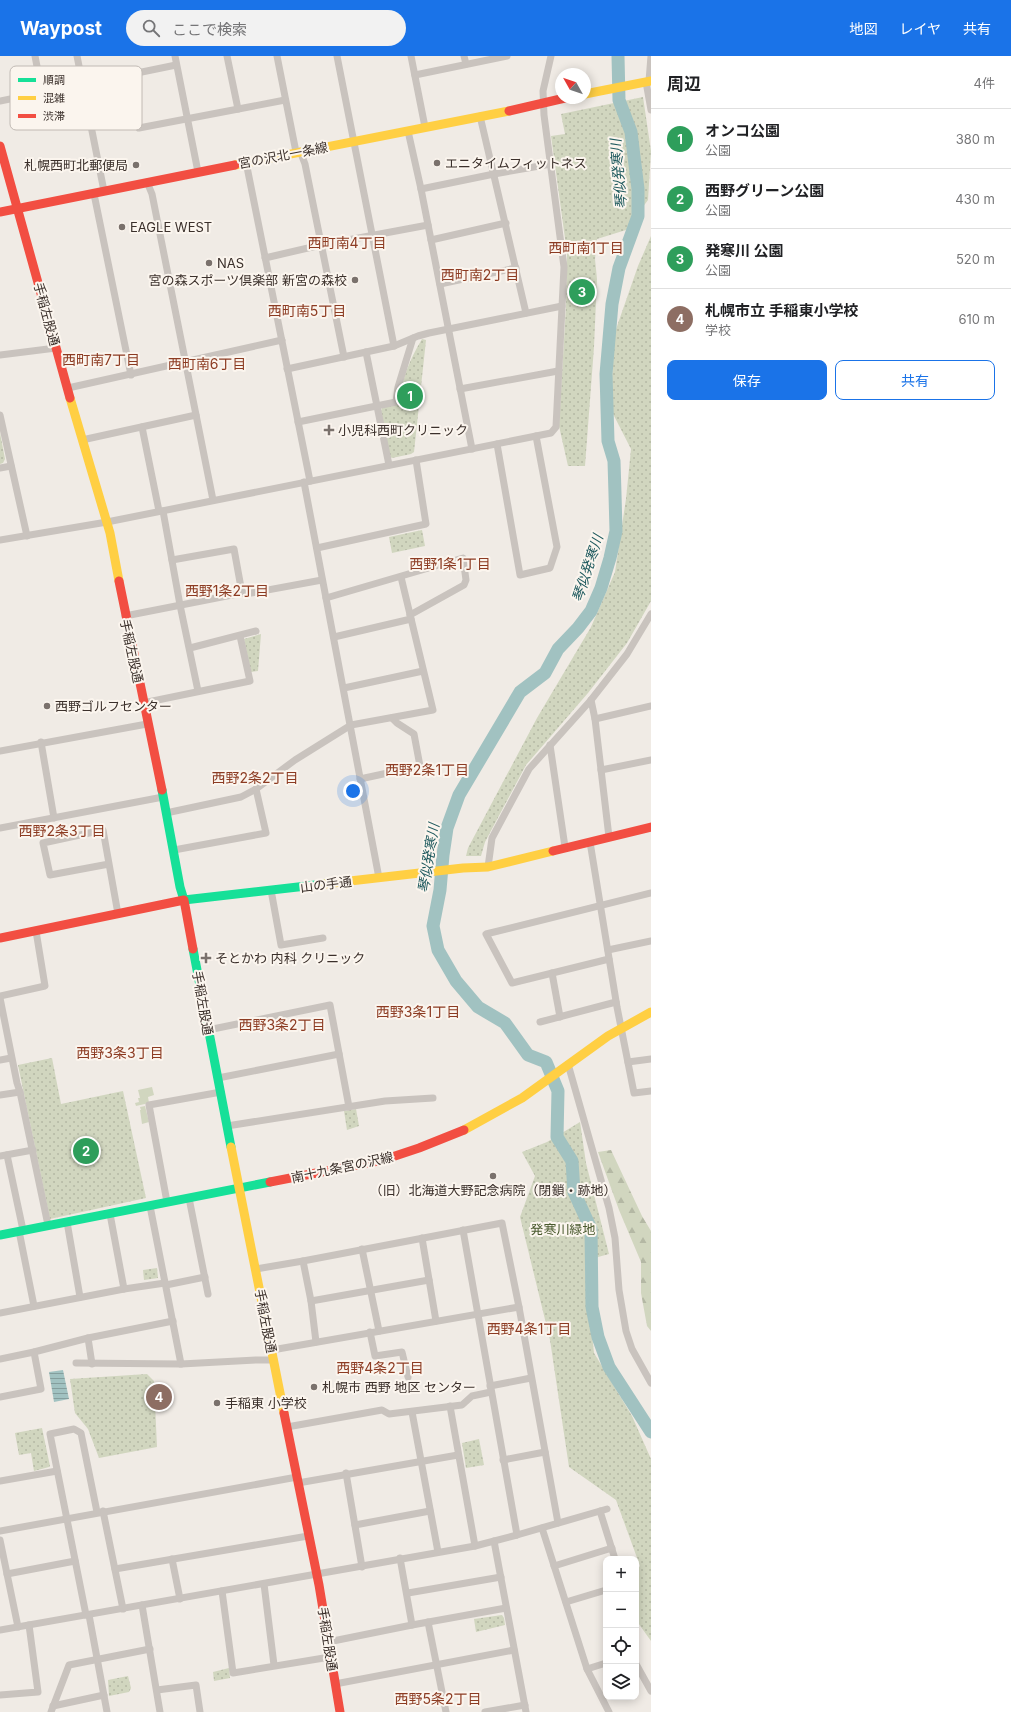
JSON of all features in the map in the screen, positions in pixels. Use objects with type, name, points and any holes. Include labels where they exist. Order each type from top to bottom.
[{"type":"main road","points":[[591,94],[647,82]]},
{"type":"main road","name":"宮の沢北一条線","points":[[0,212],[246,162],[355,142],[555,100]]},
{"type":"main road","name":"手稲左股通","points":[[0,147],[82,440],[107,522],[174,850],[180,887],[184,900],[208,1030],[319,1585],[340,1712]]},
{"type":"main road","name":"山の手通","points":[[0,938],[184,900],[464,868],[488,867],[651,827]]},
{"type":"main road","name":"南十九条宮の沢線","points":[[0,1235],[383,1160],[420,1148],[451,1136],[502,1110],[622,1027],[651,1012]]},
{"type":"street","points":[[35,56],[37,66]]},
{"type":"street","points":[[77,56],[79,66]]},
{"type":"street","points":[[175,56],[198,172]]},
{"type":"street","points":[[227,56],[238,109]]},
{"type":"street","points":[[277,56],[285,100],[298,152],[305,164],[344,357]]},
{"type":"street","points":[[337,56],[374,236],[394,346]]},
{"type":"street","points":[[411,56],[424,128]]},
{"type":"street","points":[[464,56],[466,64]]},
{"type":"street","points":[[415,75],[507,56]]},
{"type":"street","points":[[0,540],[107,522],[551,433],[556,427],[564,267],[543,91],[551,56]]},
{"type":"street","points":[[651,56],[647,82],[651,110]]},
{"type":"street","points":[[142,72],[176,65]]},
{"type":"street","points":[[0,101],[10,99]]},
{"type":"street","points":[[142,128],[285,100]]},
{"type":"street","points":[[480,116],[526,313]]},
{"type":"street","points":[[91,130],[104,191]]},
{"type":"street","points":[[408,131],[472,449]]},
{"type":"street","points":[[246,162],[298,422],[316,548],[344,688],[379,878]]},
{"type":"street","points":[[421,190],[494,174],[551,164]]},
{"type":"street","points":[[147,182],[152,194],[213,500]]},
{"type":"street","points":[[94,194],[131,375]]},
{"type":"street","points":[[431,240],[506,223]]},
{"type":"street","points":[[265,258],[428,225]]},
{"type":"street","points":[[440,284],[516,268]]},
{"type":"street","points":[[287,369],[394,346],[413,338],[448,329],[562,306]]},
{"type":"street","points":[[298,422],[396,402],[398,387],[413,338]]},
{"type":"street","points":[[68,388],[282,340]]},
{"type":"street","points":[[0,355],[56,348]]},
{"type":"street","points":[[366,352],[389,465]]},
{"type":"street","points":[[460,389],[558,371]]},
{"type":"street","points":[[0,415],[27,536]]},
{"type":"street","points":[[82,440],[196,415]]},
{"type":"street","points":[[142,427],[172,560],[198,691]]},
{"type":"street","points":[[497,444],[520,575],[550,568],[557,547],[536,436]]},
{"type":"street","points":[[316,548],[426,524],[416,460]]},
{"type":"street","points":[[0,468],[11,466]]},
{"type":"street","points":[[172,560],[234,549],[242,593]]},
{"type":"street","points":[[326,598],[463,558],[466,580],[464,585],[411,617],[334,637]]},
{"type":"street","points":[[166,813],[241,797],[256,789],[296,760],[351,725],[433,710],[401,577]]},
{"type":"street","points":[[125,616],[242,593],[251,593],[322,580]]},
{"type":"street","points":[[488,867],[492,838],[529,769],[591,700],[627,654],[651,614]]},
{"type":"street","points":[[190,648],[256,631]]},
{"type":"street","points":[[143,703],[250,680],[240,636]]},
{"type":"street","points":[[344,688],[423,671]]},
{"type":"street","points":[[591,700],[595,719],[609,837]]},
{"type":"street","points":[[595,719],[651,706]]},
{"type":"street","points":[[360,779],[420,766],[414,734],[392,718]]},
{"type":"street","points":[[0,751],[41,742],[78,737],[148,724]]},
{"type":"street","points":[[41,742],[54,818]]},
{"type":"street","points":[[550,745],[565,847]]},
{"type":"street","points":[[601,770],[651,760]]},
{"type":"street","points":[[174,850],[266,833],[256,789]]},
{"type":"street","points":[[0,828],[163,797]]},
{"type":"street","points":[[109,864],[50,875],[43,843],[103,830],[118,914]]},
{"type":"street","points":[[590,842],[616,1002],[634,1093],[651,1091]]},
{"type":"street","points":[[271,890],[281,945],[323,938]]},
{"type":"street","points":[[609,959],[512,983],[486,934],[651,893]]},
{"type":"street","points":[[36,931],[45,986],[0,997],[11,1058],[33,1150],[48,1225]]},
{"type":"street","points":[[608,950],[651,941]]},
{"type":"street","points":[[552,973],[560,1017]]},
{"type":"street","points":[[540,1022],[616,1002]]},
{"type":"street","points":[[208,1030],[330,1005],[349,1107]]},
{"type":"street","points":[[218,1078],[339,1054]]},
{"type":"street","points":[[0,1060],[11,1058]]},
{"type":"street","points":[[628,1062],[651,1059]]},
{"type":"street","points":[[568,1064],[609,1208],[615,1238],[619,1290],[626,1331],[632,1350],[651,1383]]},
{"type":"street","points":[[0,1095],[20,1092]]},
{"type":"street","points":[[167,1202],[149,1105],[221,1092]]},
{"type":"street","points":[[227,1126],[386,1101],[433,1098]]},
{"type":"street","points":[[33,1150],[4,1156],[21,1231],[34,1306]]},
{"type":"street","points":[[189,1198],[208,1294]]},
{"type":"street","points":[[150,1206],[181,1364]]},
{"type":"street","points":[[110,1214],[124,1288]]},
{"type":"street","points":[[67,1222],[80,1297]]},
{"type":"street","points":[[256,1269],[502,1223],[519,1307],[558,1524]]},
{"type":"street","points":[[463,1230],[517,1535]]},
{"type":"street","points":[[422,1238],[436,1321]]},
{"type":"street","points":[[362,1249],[378,1331]]},
{"type":"street","points":[[303,1261],[311,1301],[316,1342]]},
{"type":"street","points":[[0,1312],[124,1288],[166,1284],[205,1277]]},
{"type":"street","points":[[311,1301],[429,1280]]},
{"type":"street","points":[[272,1350],[519,1307]]},
{"type":"street","points":[[0,1359],[173,1320]]},
{"type":"street","points":[[370,1332],[375,1356],[402,1352],[408,1377]]},
{"type":"street","points":[[88,1338],[92,1364]]},
{"type":"street","points":[[0,1397],[41,1389],[34,1352]]},
{"type":"street","points":[[76,1363],[181,1364],[274,1360]]},
{"type":"street","points":[[287,1427],[382,1410],[389,1414],[462,1405],[472,1396],[491,1389],[532,1378]]},
{"type":"street","points":[[450,1406],[474,1546]]},
{"type":"street","points":[[412,1412],[438,1552]]},
{"type":"street","points":[[107,1712],[50,1434],[74,1429],[81,1433],[115,1569],[123,1609]]},
{"type":"street","points":[[503,1460],[545,1452]]},
{"type":"street","points":[[0,1531],[100,1512],[458,1455]]},
{"type":"street","points":[[0,1482],[57,1471]]},
{"type":"street","points":[[346,1473],[362,1567]]},
{"type":"street","points":[[0,1630],[474,1546],[558,1524],[604,1510],[614,1556]]},
{"type":"street","points":[[355,1525],[430,1511]]},
{"type":"street","points":[[542,1528],[588,1669],[609,1712]]},
{"type":"street","points":[[115,1569],[308,1536]]},
{"type":"street","points":[[0,1540],[18,1627]]},
{"type":"street","points":[[485,1712],[525,1708],[494,1541]]},
{"type":"street","points":[[554,1566],[612,1548]]},
{"type":"street","points":[[400,1558],[408,1593],[412,1625]]},
{"type":"street","points":[[172,1559],[180,1599]]},
{"type":"street","points":[[7,1574],[75,1561]]},
{"type":"street","points":[[408,1593],[501,1577]]},
{"type":"street","points":[[264,1584],[274,1665]]},
{"type":"street","points":[[222,1591],[233,1673],[274,1665],[330,1657]]},
{"type":"street","points":[[566,1602],[603,1591]]},
{"type":"street","points":[[142,1605],[160,1712]]},
{"type":"street","points":[[328,1642],[506,1608]]},
{"type":"street","points":[[428,1622],[446,1712]]},
{"type":"street","points":[[0,1695],[38,1692],[29,1625]]},
{"type":"street","points":[[52,1709],[69,1665],[150,1649]]},
{"type":"street","points":[[335,1684],[514,1650]]},
{"type":"street","points":[[588,1669],[603,1664]]},
{"type":"street","points":[[639,1669],[651,1691]]},
{"type":"street","points":[[157,1690],[196,1685],[200,1712]]},
{"type":"street","points":[[52,1709],[104,1695]]},
{"type":"green space","points":[[643,97],[651,151],[648,200],[626,230],[597,239],[595,259],[597,279],[594,347],[585,466],[568,466],[559,426],[566,306],[567,253],[551,136],[565,134],[561,114]]},
{"type":"green space","points":[[651,236],[651,601],[627,643],[588,693],[526,765],[485,842],[481,856],[466,856],[468,848],[537,718],[591,627],[615,572],[626,499],[631,449],[610,408],[615,332],[638,266]]},
{"type":"green space","points":[[422,339],[426,340],[414,452],[392,458],[389,456],[381,411],[382,408],[399,404],[402,386],[407,370]]},
{"type":"green space","points":[[0,433],[5,459],[3,463],[0,464]]},
{"type":"green space","points":[[422,530],[425,546],[392,553],[389,537]]},
{"type":"green space","points":[[261,634],[258,671],[251,672],[244,639]]},
{"type":"green space","points":[[52,1058],[61,1104],[123,1091],[146,1198],[50,1219],[18,1065]]},
{"type":"green space","points":[[152,1087],[154,1095],[148,1097],[149,1103],[136,1106],[135,1103],[139,1102],[138,1098],[140,1098],[138,1090]]},
{"type":"green space","points":[[145,1106],[149,1122],[142,1124],[140,1107]]},
{"type":"green space","points":[[356,1109],[359,1126],[347,1130],[344,1111]]},
{"type":"green space","name":"発寒川緑地","points":[[580,1122],[586,1163],[609,1254],[598,1257],[585,1271],[594,1353],[632,1416],[651,1459],[651,1641],[639,1624],[639,1556],[636,1556],[616,1500],[569,1467],[550,1340],[520,1217],[535,1176],[522,1152],[547,1142]]},
{"type":"green space","points":[[611,1150],[642,1216],[651,1231],[651,1331],[647,1326],[641,1293],[641,1262],[619,1210],[598,1152]]},
{"type":"green space","points":[[157,1268],[158,1278],[144,1280],[143,1270]]},
{"type":"green space","points":[[147,1374],[154,1381],[157,1447],[99,1458],[88,1429],[75,1413],[70,1379]]},
{"type":"green space","points":[[42,1428],[50,1466],[34,1471],[31,1453],[19,1455],[15,1433]]},
{"type":"green space","points":[[479,1439],[484,1465],[466,1468],[462,1443]]},
{"type":"green space","points":[[502,1615],[505,1625],[476,1632],[474,1619]]},
{"type":"green space","points":[[229,1668],[230,1678],[214,1681],[213,1672]]},
{"type":"green space","points":[[128,1676],[131,1688],[129,1692],[109,1696],[108,1680]]},
{"type":"water","points":[[63,1370],[69,1399],[54,1402],[49,1372]]},
{"type":"waterway","name":"琴似発寒川","points":[[618,56],[619,100],[631,132],[638,189],[638,216],[619,268],[612,304],[606,374],[608,441],[614,461],[616,531],[601,588],[591,611],[578,628],[558,649],[545,673],[520,692],[459,795],[447,828],[440,890],[433,926],[438,950],[456,981],[478,1007],[505,1023],[528,1055],[546,1062],[558,1091],[557,1137],[572,1161],[574,1192],[591,1229],[592,1307],[598,1337],[609,1367],[651,1432]]},
{"type":"traffic: fast","points":[[162,790],[180,887],[184,900],[324,884]]},
{"type":"traffic: fast","points":[[193,949],[231,1147]]},
{"type":"traffic: fast","points":[[0,1235],[270,1182]]},
{"type":"traffic: slow","points":[[591,93],[651,81]]},
{"type":"traffic: slow","points":[[235,165],[509,111]]},
{"type":"traffic: slow","points":[[70,398],[110,533],[119,581]]},
{"type":"traffic: slow","points":[[324,884],[463,868],[488,867],[553,851]]},
{"type":"traffic: slow","points":[[464,1130],[522,1098],[608,1036],[651,1012]]},
{"type":"traffic: slow","points":[[231,1147],[284,1413]]},
{"type":"traffic: jam","points":[[509,111],[555,100]]},
{"type":"traffic: jam","points":[[0,146],[70,398]]},
{"type":"traffic: jam","points":[[0,212],[235,165]]},
{"type":"traffic: jam","points":[[119,581],[162,790]]},
{"type":"traffic: jam","points":[[553,851],[651,827]]},
{"type":"traffic: jam","points":[[0,938],[184,900],[193,949]]},
{"type":"traffic: jam","points":[[270,1182],[383,1160],[419,1148],[464,1130]]},
{"type":"traffic: jam","points":[[284,1413],[319,1585],[340,1712]]},
{"type":"place","name":"エニタイムフィットネス","points":[[437,163]]},
{"type":"place","name":"札幌西町北郵便局","points":[[136,165]]},
{"type":"place","name":"EAGLE WEST","points":[[122,227]]},
{"type":"place","name":"NAS","points":[[209,263]]},
{"type":"place","name":"宮の森スポーツ倶楽部 新宮の森校","points":[[355,280]]},
{"type":"place","name":"発寒川 公園","points":[[582,292]]},
{"type":"place","name":"オンコ公園","points":[[410,396]]},
{"type":"place","name":"小児科西町クリニック","points":[[329,430]]},
{"type":"place","name":"西野ゴルフセンター","points":[[47,706]]},
{"type":"place","name":"そとかわ 内科 クリニック","points":[[206,958]]},
{"type":"place","name":"西野グリーン公園","points":[[86,1151]]},
{"type":"place","name":"（旧）北海道大野記念病院（閉鎖・跡地）","points":[[493,1176]]},
{"type":"place","name":"札幌市 西野 地区 センター","points":[[314,1387]]},
{"type":"place","name":"札幌市立 手稲東小学校","points":[[159,1397]]},
{"type":"place","name":"手稲東 小学校","points":[[217,1403]]},
{"type":"district","name":"西町南4丁目","points":[[347,242]]},
{"type":"district","name":"西町南1丁目","points":[[586,247]]},
{"type":"district","name":"西町南2丁目","points":[[480,274]]},
{"type":"district","name":"西町南5丁目","points":[[307,310]]},
{"type":"district","name":"西町南7丁目","points":[[101,359]]},
{"type":"district","name":"西町南6丁目","points":[[207,363]]},
{"type":"district","name":"西野1条1丁目","points":[[450,563]]},
{"type":"district","name":"西野1条2丁目","points":[[227,590]]},
{"type":"district","name":"西野2条1丁目","points":[[427,769]]},
{"type":"district","name":"西野2条2丁目","points":[[255,777]]},
{"type":"district","name":"西野2条3丁目","points":[[62,830]]},
{"type":"district","name":"西野3条1丁目","points":[[418,1011]]},
{"type":"district","name":"西野3条2丁目","points":[[282,1024]]},
{"type":"district","name":"西野3条3丁目","points":[[120,1052]]},
{"type":"district","name":"西野4条1丁目","points":[[529,1328]]},
{"type":"district","name":"西野4条2丁目","points":[[380,1367]]},
{"type":"district","name":"西野5条2丁目","points":[[438,1698]]}]
